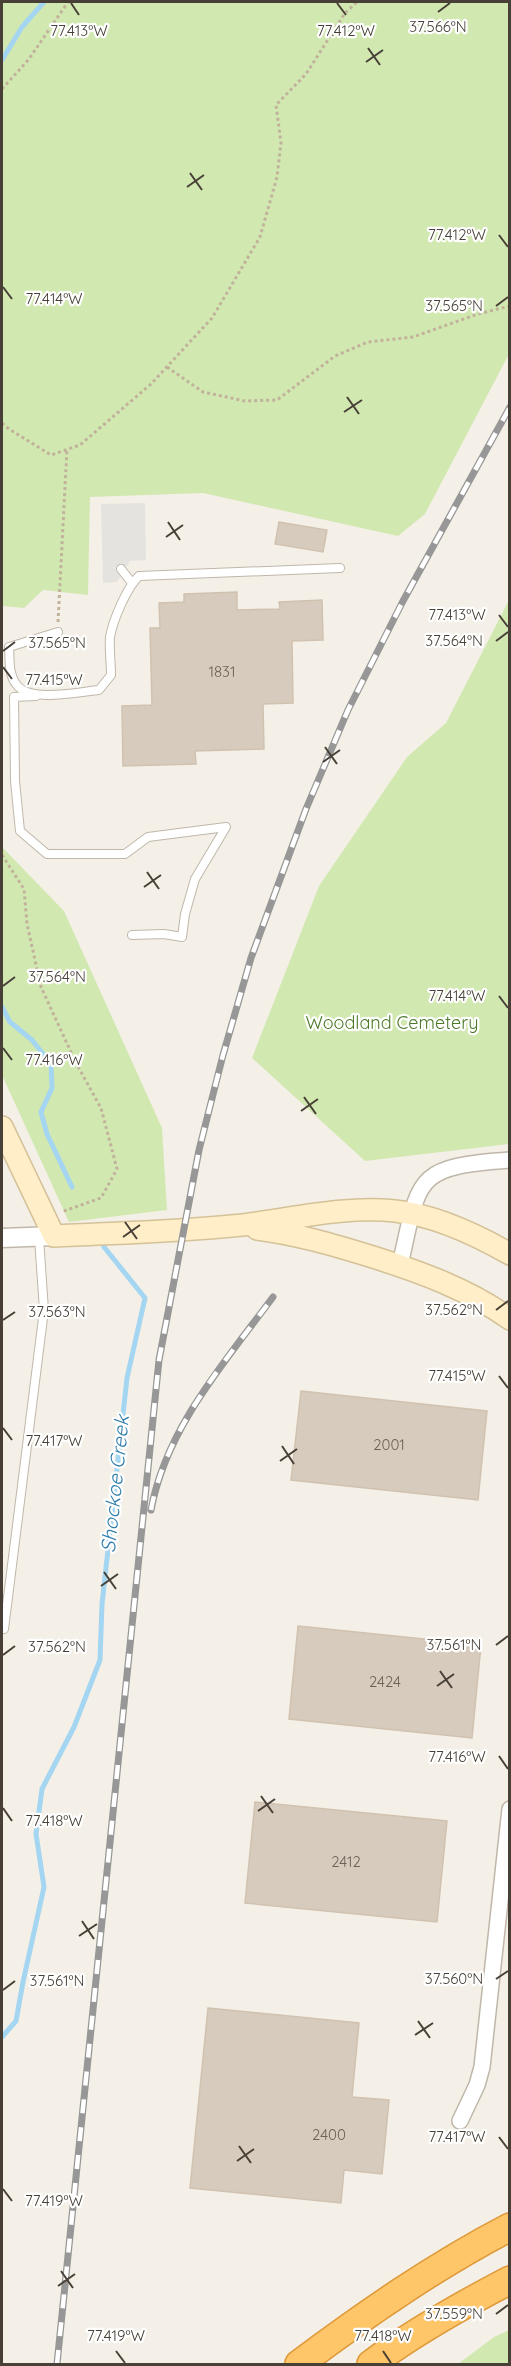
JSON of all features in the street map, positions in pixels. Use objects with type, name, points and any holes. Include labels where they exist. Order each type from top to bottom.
[{"type":"highway","points":[[299,2364],[373,2309],[477,2244],[510,2227]]},
{"type":"highway","points":[[371,2364],[461,2306],[510,2280]]},
{"type":"main road","points":[[2,1127],[46,1230],[233,1226],[290,1217],[377,1210],[412,1214],[465,1231],[510,1254]]},
{"type":"main road","points":[[233,1226],[295,1234],[400,1265],[449,1284],[510,1319]]},
{"type":"street","points":[[400,1265],[412,1214],[422,1186],[440,1171],[456,1165],[510,1160]]},
{"type":"street","points":[[2,1238],[46,1230]]},
{"type":"street","points":[[460,2121],[477,2085],[482,2067],[510,1809]]},
{"type":"lane","points":[[132,935],[182,936],[185,914],[195,879],[226,826],[148,837],[125,854],[47,854],[20,831],[15,781],[14,697],[99,690],[111,675],[112,628],[132,583],[139,576],[340,568]]},
{"type":"lane","points":[[121,569],[132,583]]},
{"type":"lane","points":[[36,696],[17,686],[10,672],[9,647],[58,632]]},
{"type":"lane","points":[[4,1629],[44,1310],[46,1230]]},
{"type":"path","points":[[2,89],[29,59],[68,2]]},
{"type":"path","points":[[2,423],[51,455],[80,446],[151,384],[212,318],[260,237],[277,177],[281,143],[276,105],[306,74],[345,13],[357,2]]},
{"type":"path","points":[[167,367],[203,393],[245,401],[277,400],[335,356],[368,342],[413,338],[478,314],[510,306]]},
{"type":"path","points":[[58,632],[68,450]]},
{"type":"path","points":[[2,855],[24,889],[27,924],[41,987],[76,1063],[101,1108],[117,1169],[102,1198],[46,1230]]},
{"type":"green space","points":[[2,2],[509,2],[509,354],[425,514],[398,536],[203,493],[90,497],[88,595],[43,590],[24,608],[2,606]]},
{"type":"green space","name":"Woodland Cemetery","points":[[509,600],[509,1144],[365,1161],[252,1058],[319,886],[407,757],[446,723]]},
{"type":"green space","points":[[2,847],[64,911],[162,1128],[167,1210],[69,1222],[2,1075]]},
{"type":"green space","points":[[509,2330],[509,2364],[458,2364],[494,2337]]},
{"type":"shaded area","points":[[145,503],[146,560],[130,561],[117,582],[103,583],[101,504]]},
{"type":"building","points":[[279,522],[327,530],[323,552],[275,544]]},
{"type":"building","points":[[237,592],[237,610],[280,609],[279,602],[322,600],[323,640],[292,641],[293,703],[263,704],[264,749],[195,751],[196,764],[123,766],[122,706],[152,705],[150,628],[160,628],[159,603],[184,602],[184,594]]},
{"type":"building","points":[[301,1391],[487,1411],[478,1500],[291,1480]]},
{"type":"building","points":[[298,1626],[481,1645],[472,1738],[289,1719]]},
{"type":"building","points":[[255,1802],[447,1821],[437,1922],[245,1903]]},
{"type":"building","points":[[208,2008],[359,2023],[352,2097],[389,2100],[382,2174],[344,2170],[341,2203],[190,2188]]},
{"type":"waterway","name":"Shockoe Creek","points":[[2,60],[22,27],[44,2]]},
{"type":"waterway","name":"Shockoe Creek","points":[[2,1007],[10,1022],[32,1040],[51,1064],[52,1088],[41,1112],[47,1134],[72,1187]]},
{"type":"waterway","name":"Shockoe Creek","points":[[2,2037],[16,2021],[44,1887],[36,1834],[42,1789],[74,1727],[100,1660],[102,1604],[127,1378],[145,1298],[104,1247]]},
{"type":"railway","points":[[57,2364],[159,1360],[199,1150],[251,958],[306,809],[348,710],[403,601],[510,407]]},
{"type":"railway","points":[[151,1510],[170,1451],[184,1424],[217,1371],[273,1297]]}]
